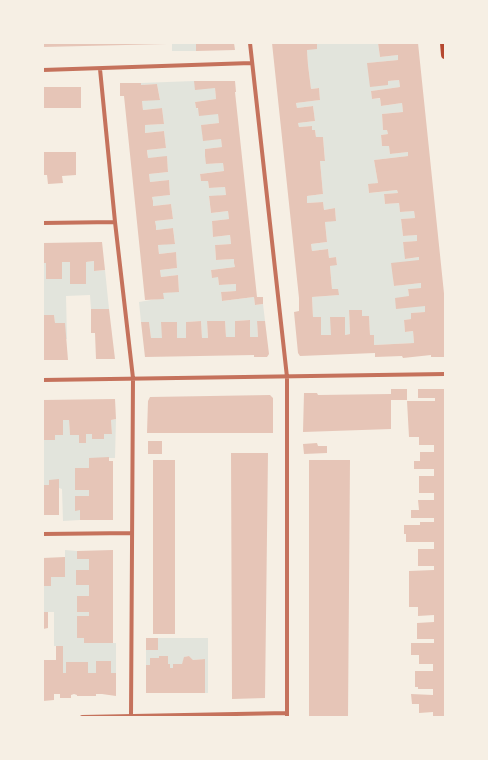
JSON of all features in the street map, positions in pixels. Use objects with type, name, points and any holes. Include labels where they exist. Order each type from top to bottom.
[{"type":"main road","points":[[444,43],[445,55]]},
{"type":"street","points":[[82,717],[131,715],[287,715],[288,377],[251,63],[250,43]]},
{"type":"street","points":[[43,70],[251,63]]},
{"type":"street","points":[[100,69],[115,222],[133,378],[131,715]]},
{"type":"street","points":[[43,223],[115,222]]},
{"type":"street","points":[[43,380],[445,374]]},
{"type":"street","points":[[43,534],[132,533]]},
{"type":"shaded area","points":[[172,43],[196,43],[196,51],[172,51]]},
{"type":"shaded area","points":[[317,43],[378,43],[380,57],[398,55],[398,60],[368,63],[388,81],[399,80],[400,87],[371,91],[372,99],[384,98],[380,99],[381,106],[402,103],[403,112],[382,114],[383,130],[387,130],[388,134],[381,135],[382,146],[389,146],[390,154],[408,152],[408,156],[374,160],[378,183],[368,185],[369,193],[397,190],[398,193],[384,194],[385,204],[399,203],[400,212],[414,211],[415,218],[401,219],[403,236],[417,235],[417,241],[403,242],[406,259],[419,257],[419,260],[393,275],[394,286],[421,283],[421,288],[408,289],[409,296],[425,306],[425,312],[411,313],[411,319],[404,320],[405,332],[413,331],[414,343],[374,345],[374,335],[370,335],[369,317],[349,311],[350,334],[345,335],[345,317],[331,317],[331,335],[321,335],[313,317],[312,297],[338,295],[338,289],[332,289],[330,266],[337,264],[336,257],[329,258],[328,249],[312,251],[311,244],[327,242],[325,222],[336,220],[335,208],[324,210],[323,202],[307,203],[307,196],[323,194],[320,161],[325,160],[323,137],[316,137],[315,130],[312,130],[311,126],[299,127],[298,123],[315,121],[313,106],[297,108],[296,103],[320,100],[319,88],[311,89],[307,50]]},
{"type":"shaded area","points":[[194,81],[215,88],[216,99],[195,102],[196,108],[218,114],[219,123],[202,125],[203,140],[221,139],[222,147],[205,149],[205,156],[207,164],[223,163],[224,171],[200,174],[201,181],[208,181],[209,188],[225,187],[226,195],[209,197],[211,213],[228,211],[229,219],[212,221],[213,237],[230,235],[231,244],[215,245],[216,260],[234,259],[235,267],[211,270],[212,277],[218,277],[219,285],[236,284],[236,291],[221,292],[222,301],[254,297],[255,305],[263,304],[265,321],[257,321],[258,337],[250,337],[249,320],[235,321],[235,337],[226,337],[225,321],[207,321],[208,338],[202,338],[201,321],[186,322],[186,338],[177,338],[177,322],[162,322],[162,338],[151,338],[149,322],[141,322],[139,302],[163,298],[163,293],[179,291],[178,275],[161,277],[160,270],[177,268],[176,252],[159,254],[158,245],[175,243],[173,228],[156,230],[155,221],[173,219],[171,204],[153,206],[152,197],[170,195],[169,180],[150,182],[149,174],[168,172],[167,157],[148,158],[147,150],[166,148],[164,131],[145,133],[145,125],[164,124],[162,108],[143,110],[142,101],[160,99],[157,84],[141,85],[141,83]]},
{"type":"shaded area","points":[[94,261],[95,271],[105,270],[109,309],[91,309],[90,295],[66,296],[67,339],[65,339],[65,323],[55,323],[54,315],[43,315],[43,263],[46,263],[46,279],[62,279],[62,262],[70,262],[70,284],[86,284],[86,262]]},
{"type":"shaded area","points":[[116,419],[115,458],[89,458],[89,468],[75,468],[75,490],[89,490],[89,496],[75,497],[75,510],[80,510],[80,520],[63,521],[62,489],[59,488],[59,480],[49,480],[49,485],[43,485],[43,440],[55,440],[55,435],[63,420],[69,420],[70,434],[79,435],[79,443],[86,443],[86,434],[92,434],[92,439],[104,439],[104,434],[112,434],[111,420]]},
{"type":"shaded area","points":[[65,550],[77,551],[77,559],[89,559],[89,570],[76,570],[76,585],[89,585],[89,596],[77,596],[77,612],[89,612],[89,616],[77,638],[84,638],[85,643],[116,643],[116,673],[111,673],[96,662],[96,673],[88,673],[88,662],[66,662],[66,673],[63,673],[63,646],[54,646],[54,612],[43,612],[43,586],[51,577],[65,577]]},
{"type":"shaded area","points":[[158,638],[208,638],[208,693],[205,693],[205,659],[193,660],[189,656],[185,657],[182,664],[173,664],[173,668],[170,668],[170,664],[168,664],[168,656],[159,656],[159,658],[150,658],[150,665],[146,665],[146,650],[158,650]]},
{"type":"building","points":[[43,43],[167,43],[167,44],[43,47]]},
{"type":"building","points":[[196,43],[234,43],[235,50],[196,51]]},
{"type":"building","points":[[272,43],[317,43],[317,49],[307,50],[311,89],[319,88],[320,100],[296,103],[297,108],[313,106],[315,121],[298,123],[299,127],[312,126],[312,130],[315,130],[316,137],[323,137],[325,161],[320,161],[323,194],[307,196],[307,203],[323,202],[324,210],[335,208],[336,221],[325,222],[327,242],[311,244],[312,251],[328,249],[329,258],[336,257],[337,265],[330,266],[332,289],[338,289],[339,295],[312,297],[313,317],[321,317],[321,335],[331,335],[330,317],[345,317],[345,335],[350,334],[349,310],[362,310],[362,316],[369,316],[370,335],[374,335],[374,345],[414,343],[413,331],[405,332],[404,320],[411,319],[411,313],[425,312],[425,306],[396,309],[395,298],[409,296],[408,289],[421,288],[421,283],[394,286],[391,263],[419,260],[419,257],[405,259],[403,242],[417,241],[417,235],[403,236],[401,219],[415,218],[414,211],[400,212],[399,203],[385,204],[384,194],[398,193],[397,190],[369,193],[368,184],[378,183],[374,160],[408,156],[408,152],[390,154],[389,146],[382,146],[381,135],[388,134],[387,130],[383,130],[382,114],[403,112],[402,103],[381,106],[380,98],[372,99],[371,91],[400,87],[399,80],[388,81],[388,85],[370,87],[367,63],[398,60],[398,55],[380,57],[378,43],[418,43],[445,303],[445,357],[431,357],[431,355],[403,358],[402,356],[375,357],[375,353],[300,356],[298,353],[294,312],[299,311],[299,298]]},
{"type":"building","points":[[194,81],[235,81],[257,297],[263,297],[263,304],[255,305],[254,297],[222,301],[221,292],[236,291],[236,284],[219,285],[218,277],[212,278],[211,270],[235,267],[234,259],[216,260],[215,245],[231,244],[230,235],[213,237],[212,221],[229,219],[228,211],[211,213],[209,196],[226,195],[225,187],[209,188],[208,181],[201,181],[200,174],[224,171],[223,163],[206,164],[205,149],[222,147],[221,139],[203,141],[201,125],[219,123],[218,114],[199,116],[198,108],[196,108],[195,102],[216,99],[215,88],[195,90]]},
{"type":"building","points":[[120,83],[141,83],[141,85],[157,84],[160,100],[142,101],[143,110],[162,108],[164,124],[145,125],[145,133],[164,131],[166,148],[147,150],[148,158],[167,156],[168,172],[149,174],[150,182],[169,180],[170,195],[152,197],[153,206],[171,204],[173,219],[155,221],[156,230],[173,228],[175,244],[158,245],[159,254],[176,252],[177,268],[160,270],[161,277],[178,275],[179,292],[163,293],[164,299],[145,300],[124,96],[120,96]]},
{"type":"building","points":[[43,87],[81,87],[81,108],[43,108]]},
{"type":"building","points":[[43,152],[76,152],[76,175],[62,176],[63,183],[48,184],[47,175],[43,175]]},
{"type":"building","points":[[102,242],[105,270],[94,271],[94,261],[86,262],[86,284],[70,284],[70,262],[62,262],[62,279],[46,279],[46,263],[43,263],[43,243]]},
{"type":"building","points":[[91,309],[109,309],[115,359],[96,359],[95,333],[91,333]]},
{"type":"building","points":[[43,315],[54,315],[55,323],[65,323],[68,360],[43,360]]},
{"type":"building","points":[[250,320],[250,337],[258,337],[257,321],[265,321],[269,354],[267,357],[254,357],[254,355],[145,357],[141,322],[149,322],[151,338],[162,338],[161,322],[177,322],[177,338],[186,338],[186,322],[201,321],[202,338],[208,338],[207,321],[225,321],[226,337],[235,337],[235,321]]},
{"type":"building","points":[[391,389],[407,389],[407,400],[391,400],[391,429],[303,432],[304,393],[317,393],[318,395],[391,394]]},
{"type":"building","points":[[418,389],[445,389],[445,717],[433,717],[433,712],[419,713],[419,704],[412,704],[411,694],[433,695],[433,689],[418,689],[418,687],[415,687],[415,671],[433,671],[433,664],[419,664],[419,655],[411,655],[411,643],[434,643],[434,639],[417,639],[417,623],[434,622],[434,615],[418,616],[418,607],[409,607],[409,571],[434,570],[434,566],[418,566],[418,549],[434,549],[434,542],[406,542],[406,534],[404,534],[404,525],[420,525],[420,522],[434,522],[434,518],[411,518],[411,510],[419,510],[418,500],[434,500],[434,493],[419,493],[419,476],[434,476],[434,469],[414,469],[414,461],[420,461],[420,452],[434,452],[434,445],[419,445],[419,437],[409,437],[407,401],[435,401],[435,398],[418,398]]},
{"type":"building","points":[[270,395],[273,398],[273,433],[147,433],[148,401],[150,397]]},
{"type":"building","points":[[115,399],[116,419],[111,420],[112,434],[104,434],[104,439],[92,439],[92,434],[86,434],[86,443],[79,443],[79,435],[70,435],[69,420],[63,420],[63,435],[55,435],[55,440],[43,440],[43,400]]},
{"type":"building","points":[[148,441],[162,441],[162,454],[148,454]]},
{"type":"building","points":[[317,443],[318,446],[327,446],[327,453],[304,454],[303,444]]},
{"type":"building","points":[[231,453],[268,453],[265,698],[232,699]]},
{"type":"building","points":[[109,457],[109,461],[113,461],[113,520],[80,520],[80,510],[75,511],[75,496],[89,496],[89,490],[75,490],[75,468],[89,468],[89,458]]},
{"type":"building","points":[[153,460],[175,460],[175,634],[153,634]]},
{"type":"building","points":[[309,460],[350,460],[348,717],[309,717]]},
{"type":"building","points":[[59,479],[59,515],[43,515],[43,485],[49,485],[49,480]]},
{"type":"building","points":[[113,550],[113,643],[84,643],[84,638],[77,638],[77,616],[89,616],[89,612],[77,612],[77,596],[89,596],[89,585],[76,585],[76,570],[89,570],[89,559],[77,559],[77,551]]},
{"type":"building","points":[[65,557],[65,577],[51,577],[51,586],[43,586],[43,558]]},
{"type":"building","points":[[43,612],[48,612],[48,628],[43,629]]},
{"type":"building","points":[[146,638],[158,638],[158,650],[146,650]]},
{"type":"building","points":[[56,646],[63,646],[63,673],[66,673],[66,662],[88,662],[88,673],[96,673],[96,661],[111,661],[111,673],[116,673],[116,696],[96,694],[96,696],[77,696],[74,694],[71,695],[71,698],[60,698],[60,694],[54,694],[54,700],[43,701],[43,660],[56,660]]},
{"type":"building","points":[[159,656],[168,656],[168,664],[170,664],[170,668],[173,668],[173,664],[182,664],[184,657],[189,656],[193,660],[205,659],[205,693],[146,693],[146,665],[150,665],[150,658],[159,658]]}]
